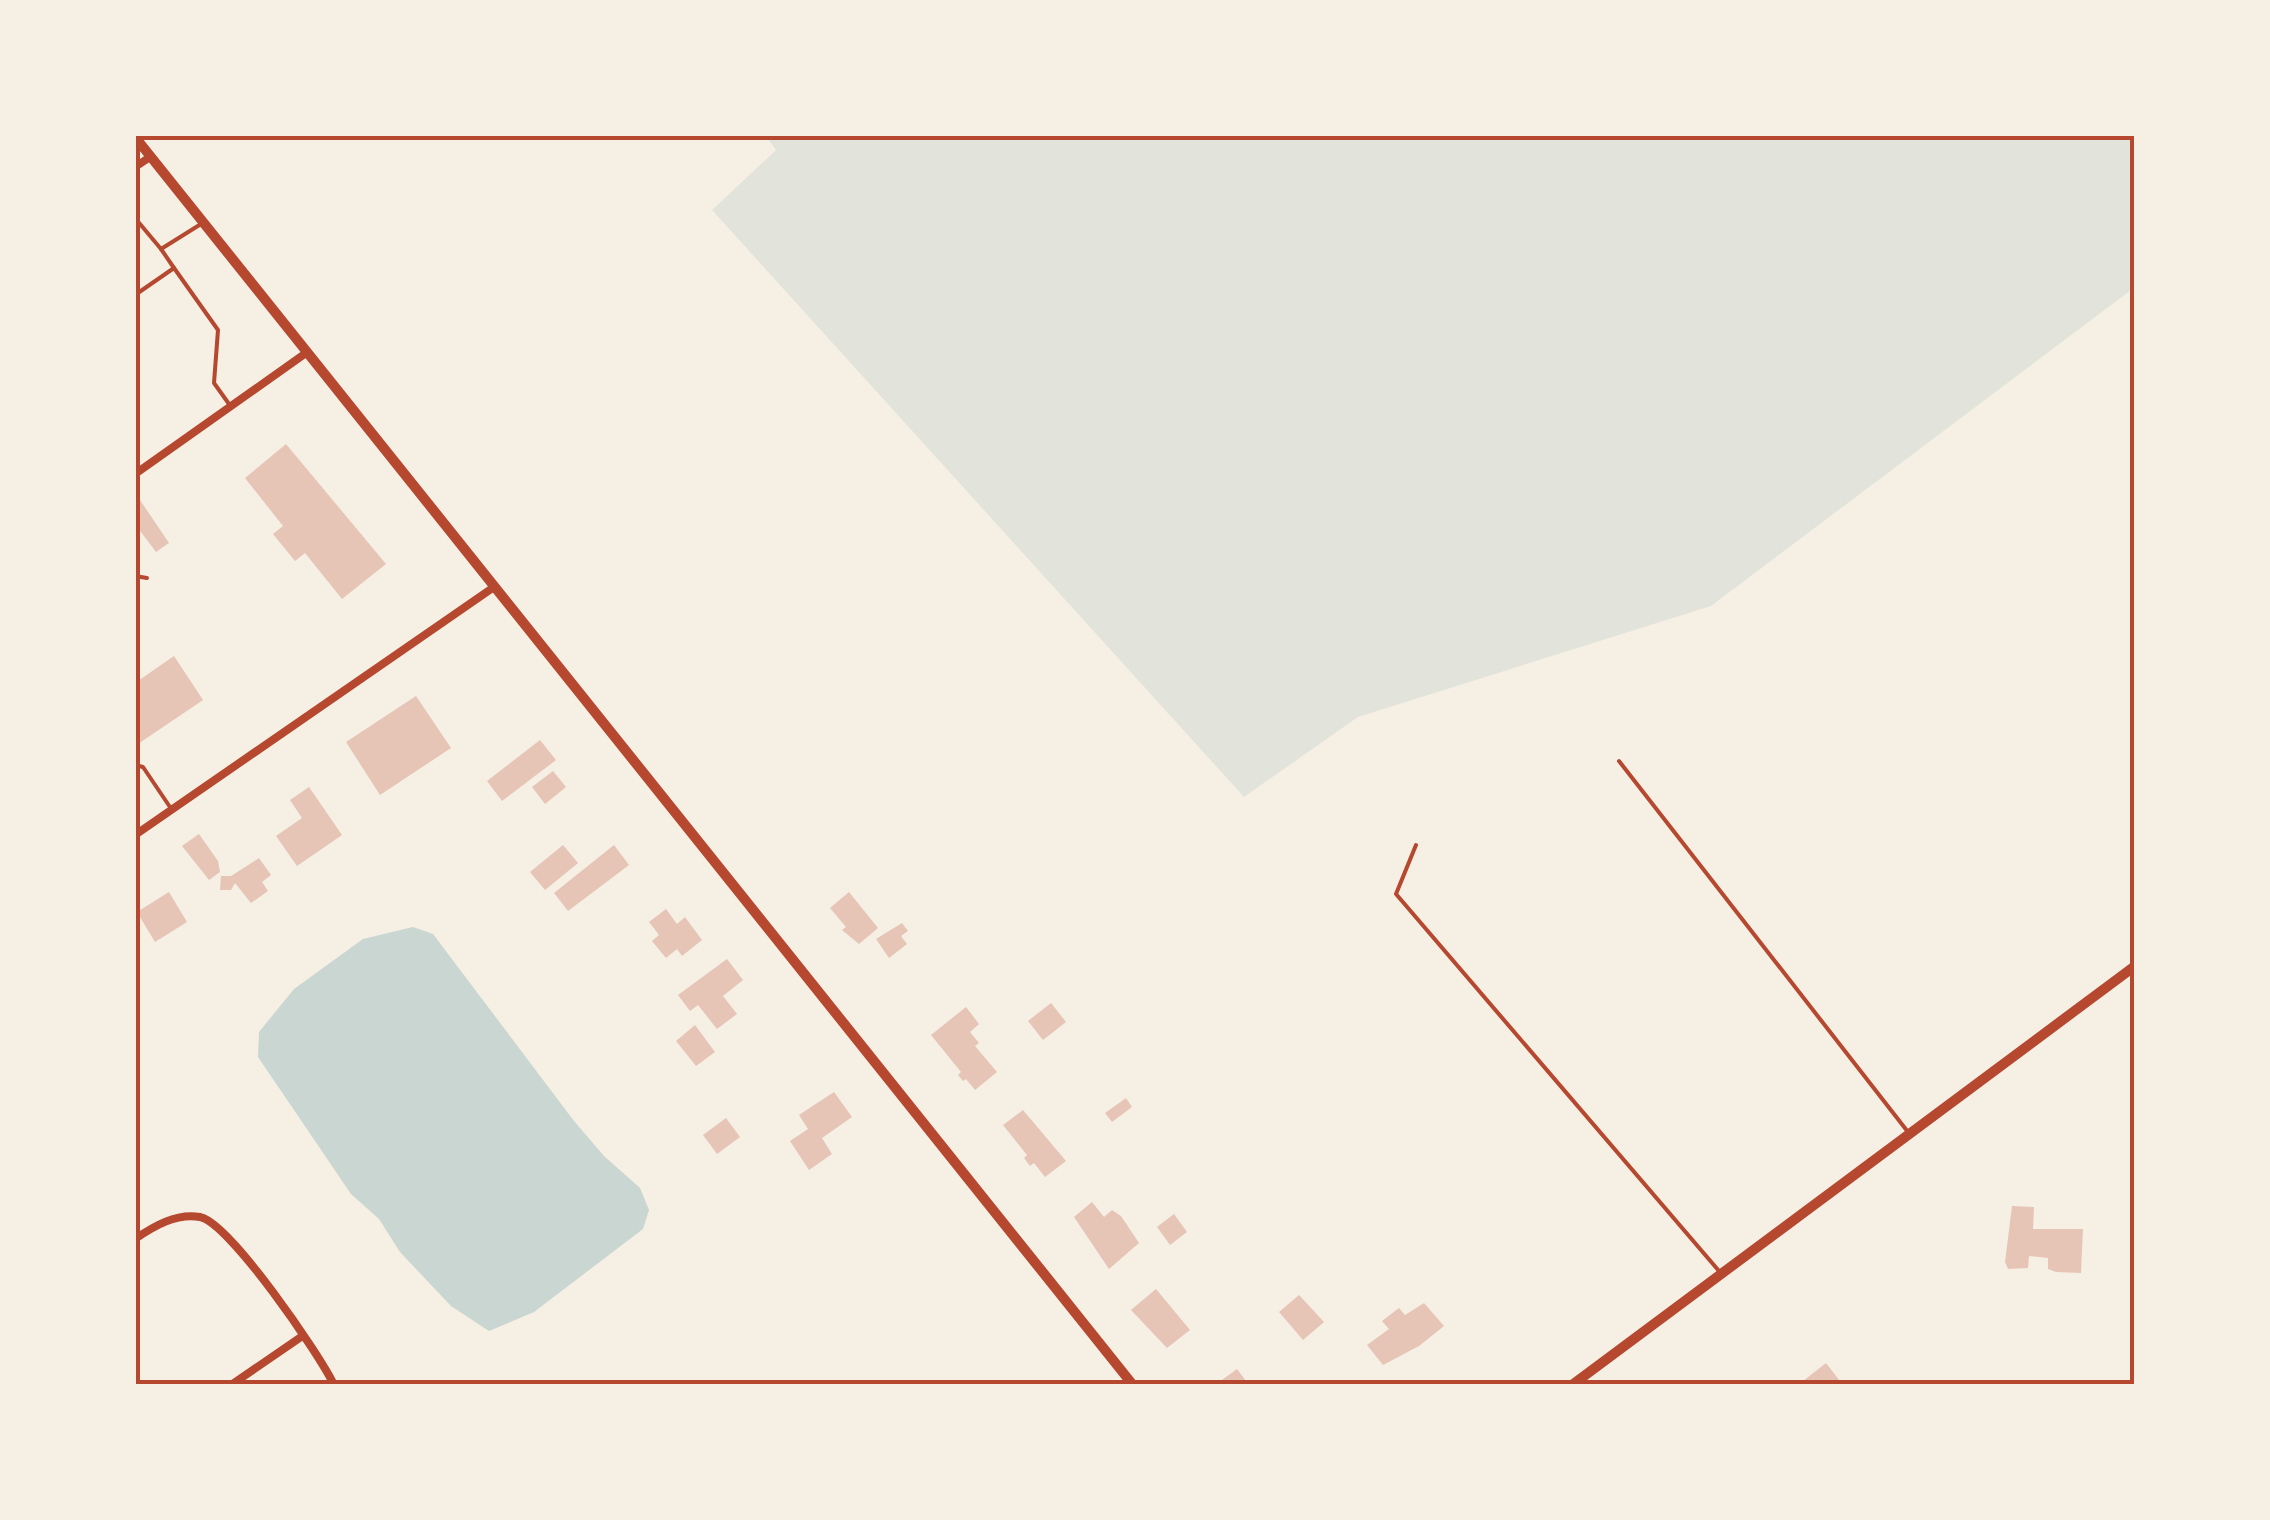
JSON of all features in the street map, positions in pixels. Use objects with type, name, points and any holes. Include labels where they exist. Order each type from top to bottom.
[{"type":"street","points":[[135,137],[1132,1385]]},
{"type":"street","points":[[135,167],[150,157]]},
{"type":"street","points":[[135,474],[306,353]]},
{"type":"street","points":[[135,835],[494,588]]},
{"type":"street","points":[[1572,1385],[2135,966]]},
{"type":"street","points":[[135,1238],[175,1218],[203,1218],[216,1224],[240,1247],[334,1385]]},
{"type":"street","points":[[231,1385],[301,1337]]},
{"type":"lane","points":[[135,218],[218,330],[214,383],[231,407]]},
{"type":"lane","points":[[160,249],[202,224]]},
{"type":"lane","points":[[135,295],[174,268]]},
{"type":"lane","points":[[135,576],[147,578]]},
{"type":"lane","points":[[1619,761],[1910,1134]]},
{"type":"lane","points":[[135,765],[143,768],[172,810]]},
{"type":"lane","points":[[1416,845],[1396,894],[1722,1275]]},
{"type":"shaded area","points":[[765,135],[2135,135],[2135,287],[1711,606],[1358,717],[1244,797],[712,210],[776,150]]},
{"type":"shaded area","points":[[413,927],[433,934],[574,1121],[604,1156],[640,1188],[649,1210],[643,1229],[534,1312],[489,1331],[451,1306],[400,1252],[379,1219],[351,1194],[258,1057],[259,1032],[294,989],[363,939]]},
{"type":"building","points":[[286,444],[386,564],[342,599],[305,553],[295,561],[273,534],[283,526],[245,478]]},
{"type":"building","points":[[138,497],[169,543],[156,552],[135,524]]},
{"type":"building","points":[[174,656],[203,700],[135,746],[135,683]]},
{"type":"building","points":[[416,696],[451,748],[380,795],[346,742]]},
{"type":"building","points":[[540,740],[556,760],[502,801],[487,781]]},
{"type":"building","points":[[553,771],[566,787],[545,804],[532,787]]},
{"type":"building","points":[[309,787],[342,835],[297,866],[276,836],[302,818],[290,800]]},
{"type":"building","points":[[199,834],[218,861],[220,872],[209,880],[182,846]]},
{"type":"building","points":[[563,845],[578,863],[545,890],[530,872]]},
{"type":"building","points":[[614,845],[629,865],[568,911],[554,893]]},
{"type":"building","points":[[259,858],[271,875],[262,882],[268,891],[251,903],[235,883],[231,890],[220,890],[221,876],[231,876]]},
{"type":"building","points":[[169,892],[187,922],[155,942],[137,912]]},
{"type":"building","points":[[849,892],[878,928],[859,944],[842,930],[846,927],[830,908]]},
{"type":"building","points":[[666,909],[677,924],[685,917],[702,940],[682,956],[677,949],[666,958],[652,941],[659,935],[649,922]]},
{"type":"building","points":[[902,923],[908,931],[901,936],[907,944],[889,958],[876,939]]},
{"type":"building","points":[[727,959],[743,980],[723,996],[737,1014],[717,1029],[698,1005],[690,1011],[678,995]]},
{"type":"building","points":[[1051,1003],[1066,1022],[1043,1040],[1028,1021]]},
{"type":"building","points":[[966,1007],[979,1024],[970,1032],[979,1043],[975,1046],[997,1072],[975,1090],[958,1075],[961,1072],[931,1035]]},
{"type":"building","points":[[695,1025],[715,1052],[696,1066],[676,1041]]},
{"type":"building","points":[[834,1092],[852,1117],[822,1138],[832,1154],[809,1170],[790,1141],[808,1129],[799,1115]]},
{"type":"building","points":[[1126,1098],[1132,1107],[1112,1122],[1105,1113]]},
{"type":"building","points":[[1023,1110],[1066,1161],[1045,1177],[1034,1163],[1030,1166],[1024,1158],[1027,1155],[1003,1125]]},
{"type":"building","points":[[726,1118],[740,1137],[717,1154],[703,1135]]},
{"type":"building","points":[[1092,1202],[1104,1217],[1112,1210],[1121,1216],[1139,1243],[1109,1269],[1074,1217]]},
{"type":"building","points":[[2012,1206],[2034,1207],[2033,1229],[2083,1229],[2081,1273],[2056,1272],[2048,1269],[2048,1258],[2029,1256],[2028,1268],[2008,1269],[2005,1262]]},
{"type":"building","points":[[1174,1214],[1187,1232],[1170,1245],[1157,1227]]},
{"type":"building","points":[[1156,1289],[1190,1330],[1167,1348],[1131,1310]]},
{"type":"building","points":[[1299,1295],[1324,1322],[1303,1340],[1279,1312]]},
{"type":"building","points":[[1424,1303],[1444,1326],[1419,1346],[1383,1365],[1367,1345],[1389,1329],[1382,1321],[1399,1308],[1405,1315]]},
{"type":"building","points":[[1826,1363],[1843,1385],[1798,1385]]},
{"type":"building","points":[[1237,1369],[1249,1385],[1215,1385]]}]
